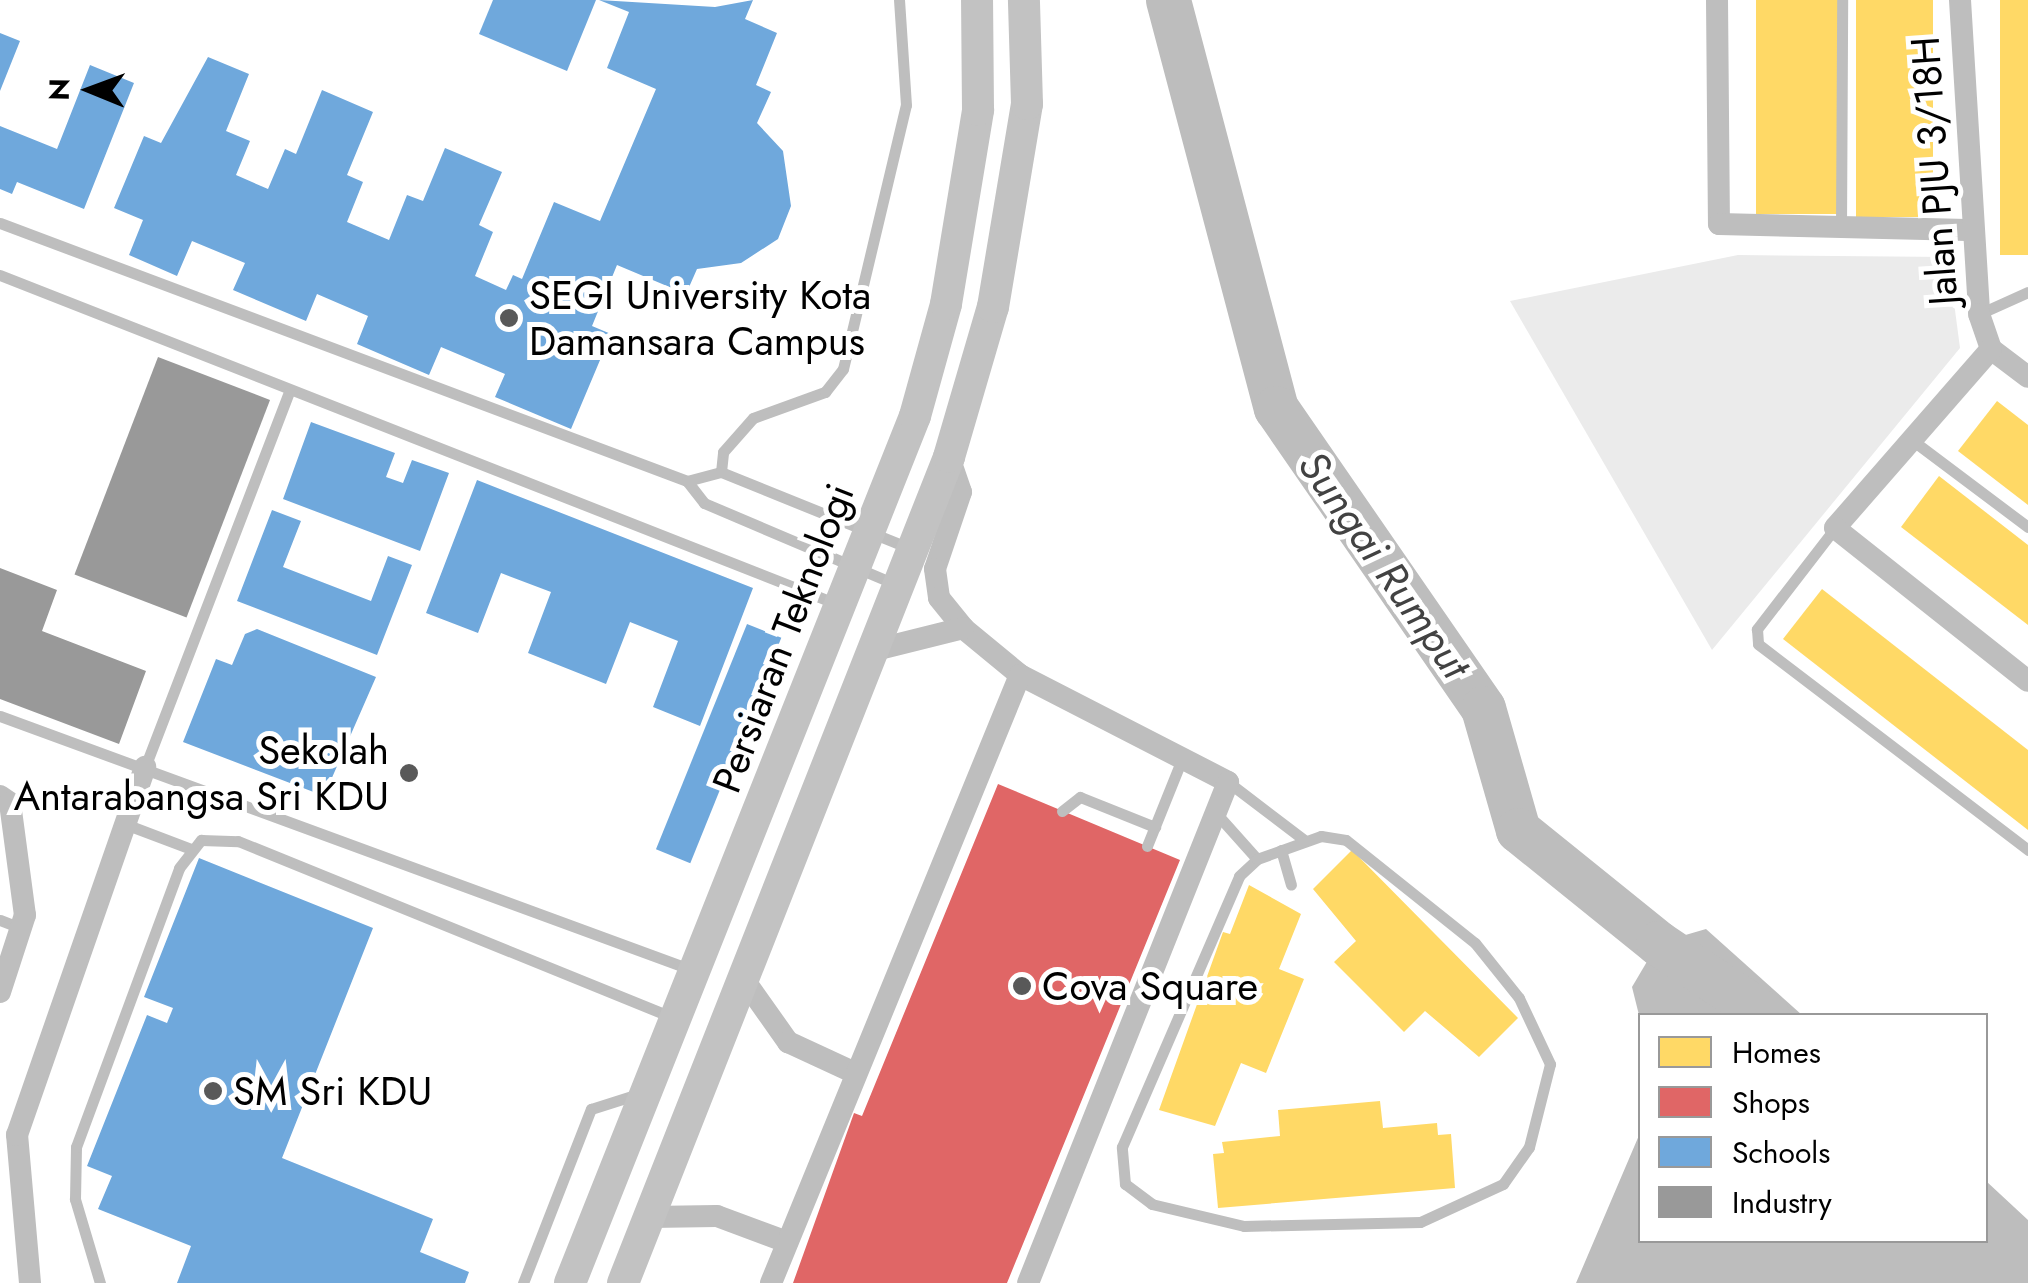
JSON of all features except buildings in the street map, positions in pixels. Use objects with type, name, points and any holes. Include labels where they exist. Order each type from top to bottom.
[{"type":"street","name":"Persiaran Teknologi","points":[[570,1283],[679,1020],[870,532],[946,304],[978,110],[977,0]]},
{"type":"street","points":[[623,1283],[742,977],[902,586],[949,457],[993,307],[1021,141],[1024,0]]},
{"type":"street","points":[[1717,0],[1719,224],[1968,230]]},
{"type":"street","name":"Jalan PJU 3/18H","points":[[1960,0],[1968,230],[1979,314],[1991,349],[2028,378]]},
{"type":"street","points":[[1991,349],[1835,528],[2028,681]]},
{"type":"street","points":[[949,457],[961,492],[935,569],[939,598],[963,628],[1020,676],[1228,782],[1028,1283]]},
{"type":"street","points":[[875,650],[963,628]]},
{"type":"street","points":[[771,1283],[853,1072],[1020,676]]},
{"type":"street","points":[[30,1283],[16,1134],[144,766]]},
{"type":"street","points":[[0,992],[24,930],[5,800]]},
{"type":"street","points":[[742,977],[788,1042],[853,1072]]},
{"type":"street","points":[[651,1217],[717,1216],[787,1242]]},
{"type":"lane","points":[[721,472],[723,452],[753,418],[825,392],[843,369],[906,105],[898,0]]},
{"type":"lane","points":[[1841,229],[1842,0]]},
{"type":"lane","points":[[0,223],[687,481],[704,503],[902,586]]},
{"type":"lane","points":[[0,275],[289,392],[841,606]]},
{"type":"lane","points":[[1979,314],[2028,292]]},
{"type":"lane","points":[[144,766],[289,392]]},
{"type":"lane","points":[[1912,440],[2028,528]]},
{"type":"lane","points":[[687,481],[721,472],[915,550]]},
{"type":"lane","points":[[1835,528],[1757,629],[1758,644],[2028,850]]},
{"type":"lane","points":[[0,716],[698,972]]},
{"type":"lane","points":[[1147,846],[1182,759]]},
{"type":"lane","points":[[1228,782],[1304,840]]},
{"type":"lane","points":[[1062,811],[1080,797],[1155,827]]},
{"type":"lane","points":[[1215,812],[1256,859]]},
{"type":"lane","points":[[124,824],[191,850],[238,840],[679,1020]]},
{"type":"lane","points":[[1304,840],[1346,840],[1475,943],[1542,1037],[1550,1064],[1530,1147],[1503,1184],[1462,1210],[1390,1225],[1244,1226],[1152,1204],[1125,1184],[1122,1147],[1134,1114],[1239,876],[1256,859],[1281,850],[1304,840]]},
{"type":"lane","points":[[100,1283],[74,1199],[76,1147],[191,850]]},
{"type":"lane","points":[[1281,850],[1291,885]]},
{"type":"lane","points":[[0,920],[24,930]]},
{"type":"lane","points":[[523,1283],[591,1109],[650,1091]]},
{"type":"shaded area","points":[[1738,255],[1948,257],[1960,348],[1712,650],[1510,301]]},
{"type":"shaded area","points":[[1706,929],[1800,1013],[1638,1013],[1632,987],[1658,943]]},
{"type":"shaded area","points":[[1638,1138],[1638,1243],[1988,1243],[1988,1183],[2028,1220],[2028,1283],[1576,1283]]},
{"type":"waterway","name":"Sungai Rumput","points":[[1168,0],[1276,408],[1483,708],[1518,830],[1658,943],[1763,1013]]},
{"type":"place","name":"SEGI University Kota Damansara Campus","points":[[509,318]]},
{"type":"place","name":"Sekolah Antarabangsa Sri KDU","points":[[409,773]]},
{"type":"place","name":"Cova Square","points":[[1022,986]]},
{"type":"place","name":"SM Sri KDU","points":[[213,1091]]}]
